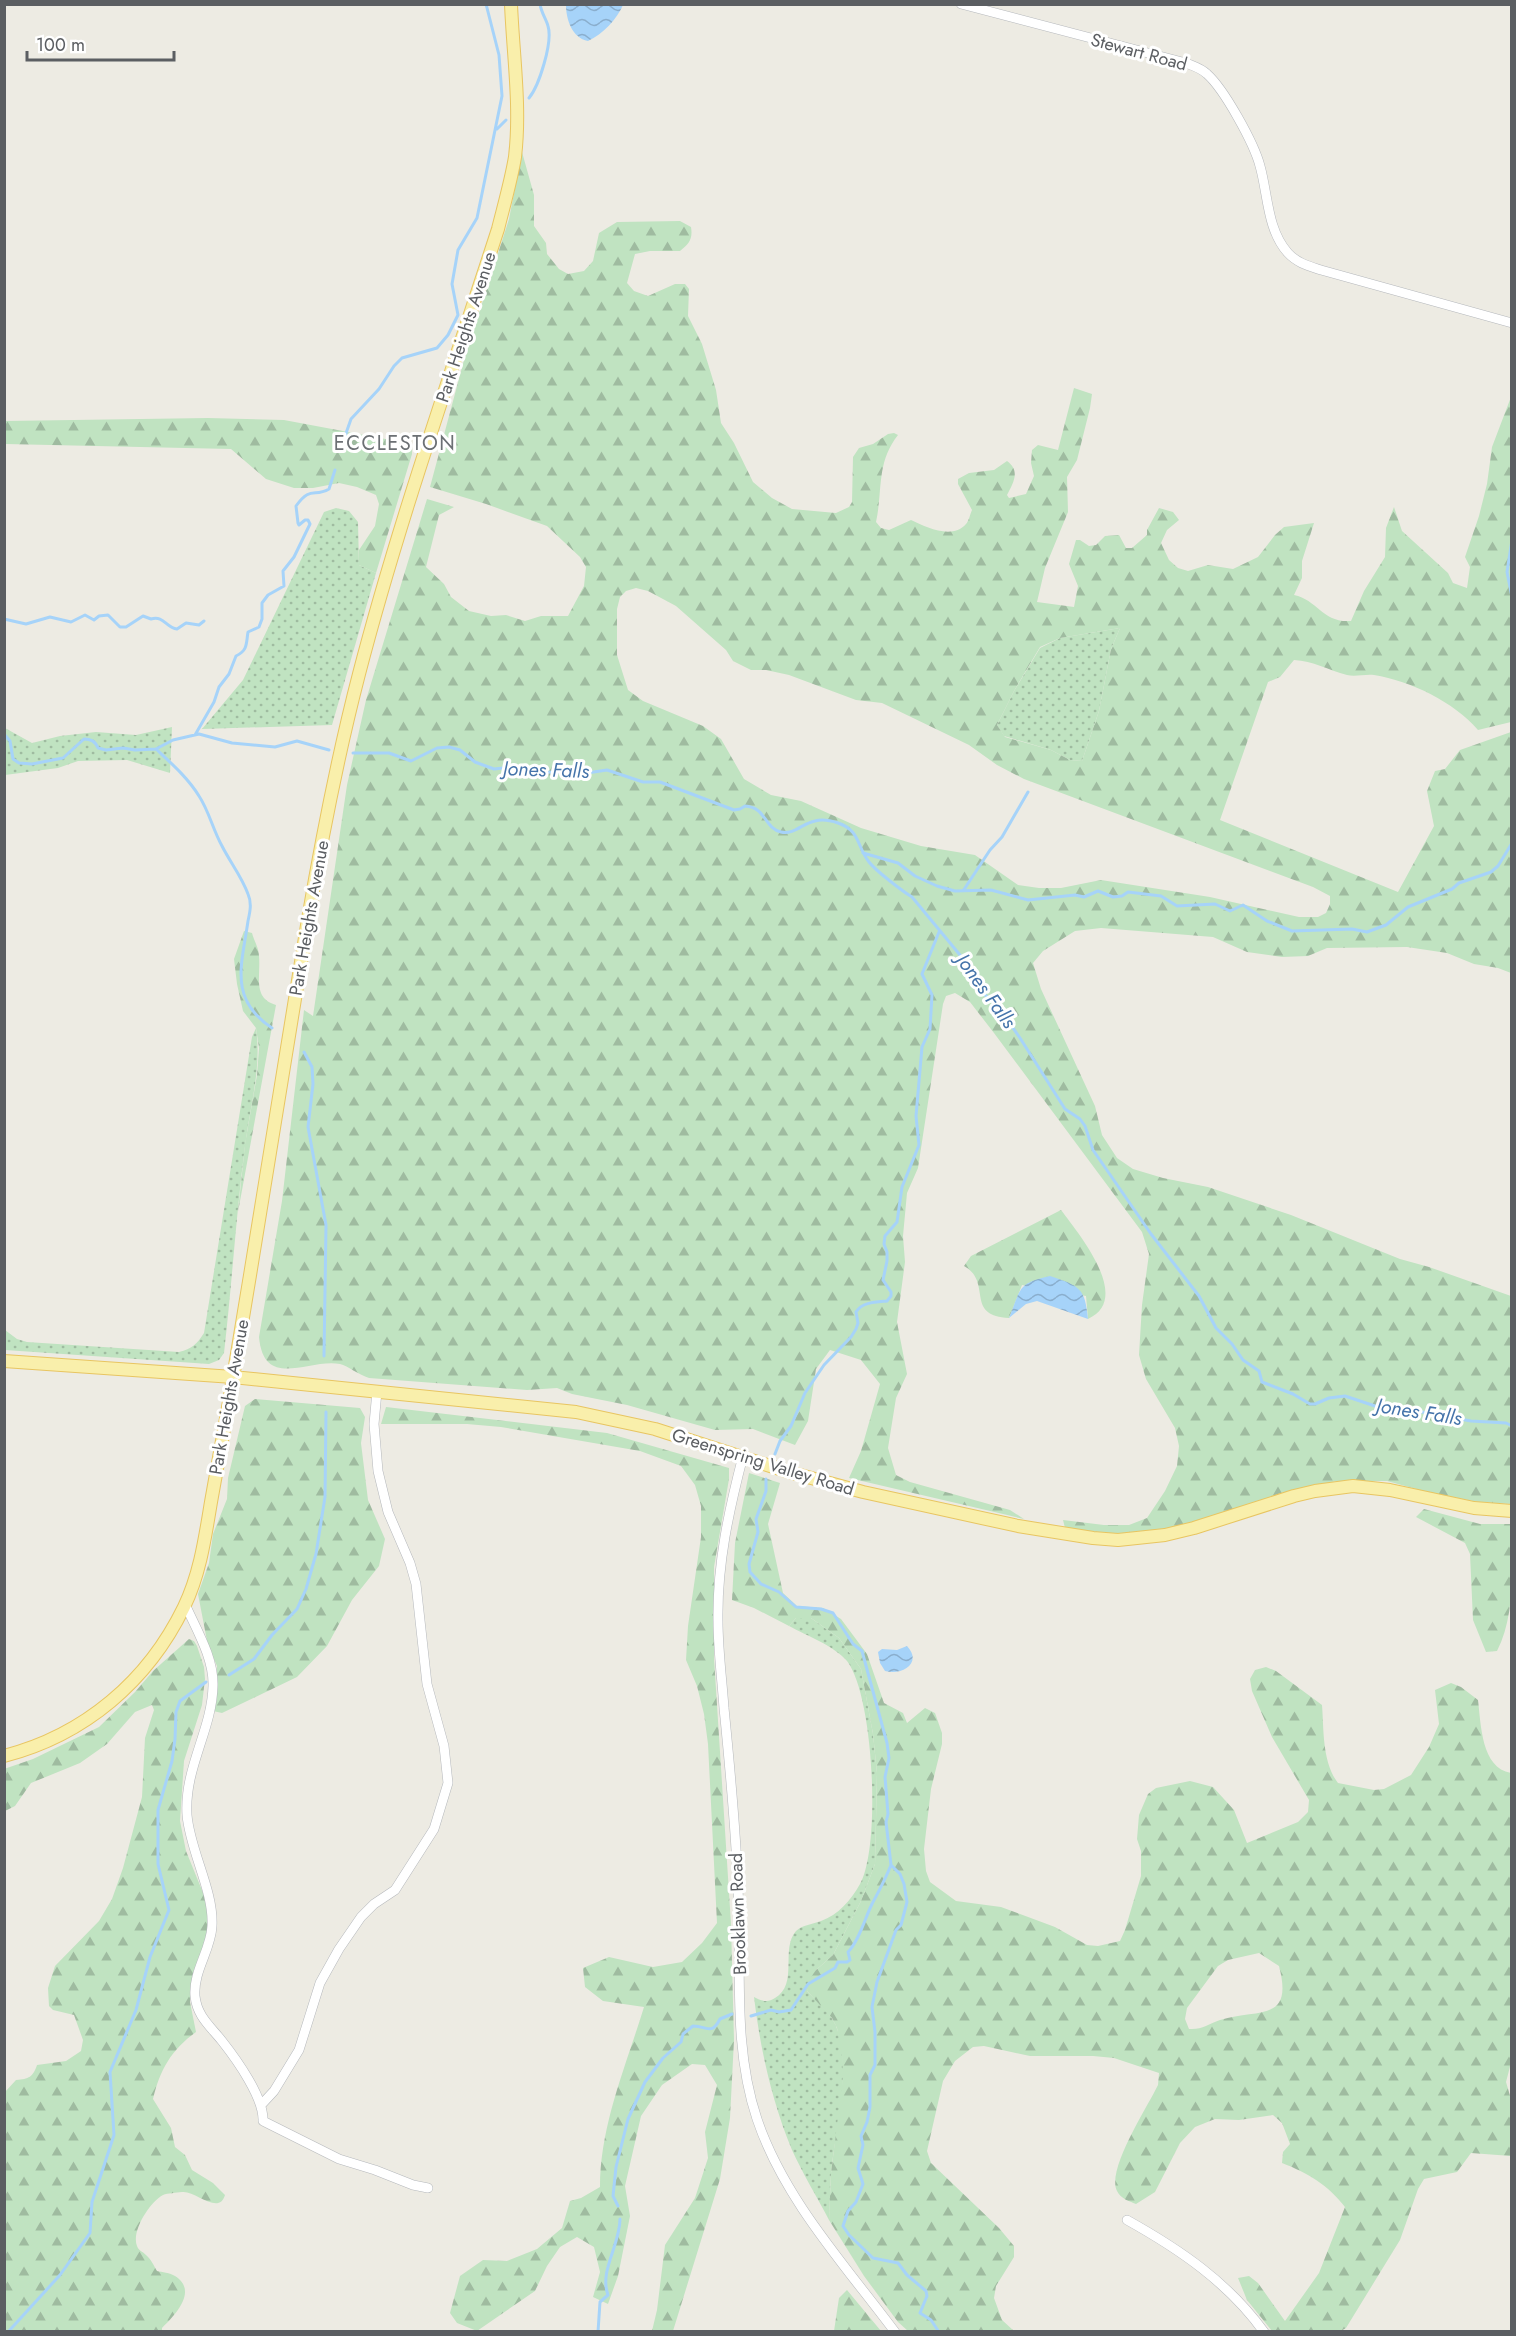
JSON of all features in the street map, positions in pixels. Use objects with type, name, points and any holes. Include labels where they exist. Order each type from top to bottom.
[{"type":"main road","name":"Park Heights Avenue","points":[[4,1756],[49,1742],[84,1723],[102,1709],[152,1660],[168,1637],[185,1604],[203,1549],[309,912],[346,724],[395,545],[498,229],[511,178],[516,129],[510,4]]},
{"type":"main road","name":"Greenspring Valley Road","points":[[4,1361],[233,1377],[576,1412],[655,1429],[834,1485],[1018,1527],[1118,1540],[1165,1535],[1294,1496],[1343,1487],[1389,1490],[1454,1505],[1512,1511]]},
{"type":"street","name":"Stewart Road","points":[[962,4],[1186,63],[1205,72],[1254,148],[1261,167],[1277,236],[1285,249],[1297,261],[1331,273],[1512,323]]},
{"type":"street","points":[[261,2105],[274,2091],[299,2050],[320,1983],[339,1949],[361,1917],[394,1890],[434,1829],[448,1783],[444,1746],[427,1684],[417,1584],[411,1563],[388,1512],[378,1471],[374,1424],[377,1391]]},
{"type":"street","name":"Brooklawn Road","points":[[743,1456],[728,1515],[722,1551],[718,1621],[738,1888],[742,2051],[748,2089],[763,2136],[780,2173],[803,2208],[895,2331]]},
{"type":"street","points":[[185,1604],[205,1649],[213,1685],[188,1781],[186,1797],[190,1838],[210,1904],[213,1922],[211,1937],[194,1987],[198,2012],[232,2055],[261,2105],[263,2121],[339,2159],[375,2170],[413,2186],[428,2188]]},
{"type":"street","points":[[1127,2220],[1191,2258],[1229,2291],[1264,2331]]},
{"type":"green space","points":[[522,152],[534,195],[534,226],[546,243],[547,254],[559,269],[568,274],[584,271],[593,261],[599,233],[617,222],[680,221],[691,227],[690,241],[680,251],[650,251],[635,254],[627,283],[634,291],[648,296],[675,284],[685,284],[689,289],[688,316],[702,344],[716,390],[721,423],[734,443],[753,482],[772,498],[792,509],[836,513],[849,507],[852,502],[853,457],[859,448],[873,444],[888,434],[894,433],[898,435],[891,445],[883,466],[876,522],[881,528],[889,530],[911,520],[939,531],[960,529],[967,523],[972,510],[958,484],[958,479],[969,473],[994,470],[1007,461],[1015,473],[1007,495],[1009,498],[1026,494],[1034,476],[1031,463],[1032,450],[1038,445],[1058,450],[1074,388],[1092,394],[1077,460],[1067,477],[1068,512],[1045,568],[1037,602],[1074,607],[1078,586],[1069,564],[1076,540],[1089,546],[1096,545],[1105,536],[1119,535],[1126,548],[1132,548],[1147,535],[1147,530],[1159,508],[1173,512],[1179,520],[1167,530],[1161,543],[1169,560],[1178,568],[1188,571],[1208,565],[1233,569],[1258,557],[1284,527],[1314,523],[1302,561],[1302,578],[1294,595],[1309,601],[1327,615],[1341,621],[1351,621],[1364,591],[1385,557],[1386,528],[1394,507],[1402,531],[1448,573],[1453,583],[1467,588],[1470,567],[1465,557],[1487,484],[1492,447],[1511,397],[1511,722],[1478,730],[1457,710],[1431,694],[1402,682],[1374,675],[1347,675],[1294,660],[1280,677],[1268,682],[1220,820],[1398,892],[1434,826],[1427,791],[1435,771],[1445,769],[1460,750],[1511,732],[1511,973],[1474,964],[1447,953],[1407,947],[1327,948],[1308,956],[1282,957],[1247,952],[1213,937],[1101,928],[1075,931],[1043,951],[1033,963],[1041,989],[1095,1106],[1102,1135],[1117,1158],[1133,1169],[1208,1187],[1291,1215],[1400,1259],[1511,1296],[1511,1504],[1478,1502],[1387,1481],[1337,1481],[1281,1493],[1219,1516],[1152,1532],[1111,1534],[1065,1528],[1063,1520],[1104,1525],[1129,1525],[1147,1518],[1165,1491],[1177,1466],[1179,1446],[1175,1428],[1146,1379],[1139,1355],[1142,1305],[1149,1254],[1142,1232],[970,1002],[955,993],[946,996],[943,1004],[918,1168],[907,1193],[903,1236],[905,1262],[897,1322],[907,1374],[896,1398],[888,1448],[896,1475],[910,1482],[1010,1510],[1024,1519],[849,1478],[861,1451],[880,1384],[861,1360],[830,1350],[816,1369],[808,1421],[795,1445],[753,1429],[715,1430],[627,1405],[572,1394],[557,1388],[527,1390],[369,1378],[340,1364],[279,1368],[269,1363],[263,1353],[259,1337],[282,1201],[304,1010],[313,1016],[347,785],[366,700],[427,499],[454,507],[439,515],[426,567],[444,584],[451,597],[469,611],[491,616],[506,615],[525,621],[541,616],[568,616],[584,586],[586,567],[580,557],[547,526],[430,487],[464,360],[509,219]],"holes":[[[636,588],[648,591],[676,606],[726,650],[733,661],[751,670],[766,670],[789,675],[856,700],[882,703],[969,745],[997,765],[1024,779],[1313,887],[1330,896],[1330,904],[1326,913],[1318,917],[1299,917],[1210,897],[1101,880],[1061,888],[1018,885],[975,855],[921,846],[861,828],[801,801],[771,795],[744,779],[721,739],[703,726],[643,701],[628,690],[617,655],[617,609],[620,597],[626,591]],[[1120,628],[1111,649],[1099,711],[1082,761],[1070,760],[1051,750],[1005,737],[997,725],[1040,647],[1060,638]]]},
{"type":"green space","points":[[208,418],[284,420],[412,444],[412,454],[376,573],[359,565],[359,550],[375,526],[379,504],[376,495],[357,487],[339,483],[313,488],[294,488],[266,479],[231,449],[5,444],[5,421]]},
{"type":"green space","points":[[336,508],[349,511],[358,522],[359,565],[376,573],[332,725],[202,729],[243,680],[324,512]]},
{"type":"green space","points":[[1120,628],[1111,649],[1099,711],[1082,761],[1070,760],[1051,750],[1004,736],[997,725],[1040,648],[1060,638]]},
{"type":"green space","points":[[172,727],[170,773],[127,760],[78,761],[58,768],[5,775],[5,728],[32,743],[60,736],[96,732],[136,735]]},
{"type":"green space","points":[[244,931],[252,933],[258,950],[261,992],[268,1002],[276,1005],[238,1212],[259,1048],[256,1028],[243,1011],[237,984],[234,959]]},
{"type":"green space","points":[[256,1028],[258,1058],[255,1087],[242,1172],[224,1353],[219,1360],[209,1364],[5,1350],[5,1330],[17,1339],[27,1342],[179,1352],[191,1348],[199,1340],[204,1333],[252,1037]]},
{"type":"green space","points":[[1061,1210],[1098,1266],[1104,1282],[1105,1297],[1100,1310],[1088,1319],[1086,1296],[1022,1285],[1009,1318],[995,1316],[987,1311],[983,1305],[977,1281],[964,1266],[971,1256]]},
{"type":"green space","points":[[255,1399],[360,1408],[365,1417],[361,1443],[368,1500],[385,1539],[379,1566],[352,1600],[327,1646],[297,1677],[222,1713],[213,1711],[217,1666],[208,1646],[198,1594],[209,1563],[213,1534],[227,1499],[228,1478],[245,1406]]},
{"type":"green space","points":[[386,1407],[607,1433],[729,1468],[714,1567],[714,1658],[731,1924],[734,2040],[730,2118],[720,2179],[673,2331],[652,2331],[657,2310],[665,2245],[695,2198],[708,2158],[705,2132],[717,2085],[705,2065],[692,2064],[662,2085],[641,2116],[625,2186],[630,2216],[618,2276],[608,2304],[593,2297],[600,2272],[594,2247],[577,2237],[560,2247],[547,2266],[535,2291],[477,2331],[457,2323],[450,2313],[460,2276],[483,2260],[507,2261],[537,2249],[562,2228],[570,2201],[581,2198],[600,2187],[604,2141],[609,2118],[644,2007],[603,2001],[585,1987],[583,1968],[609,1957],[653,1967],[682,1962],[702,1943],[717,1923],[708,1744],[697,1686],[686,1660],[688,1626],[701,1537],[701,1506],[695,1485],[681,1466],[640,1451],[501,1427],[467,1424],[381,1424]]},
{"type":"green space","points":[[749,1473],[780,1483],[768,1524],[783,1593],[797,1606],[823,1608],[841,1619],[867,1654],[884,1703],[903,1713],[907,1723],[925,1708],[935,1713],[942,1733],[942,1744],[931,1789],[924,1849],[926,1871],[930,1882],[956,1901],[1001,1907],[1055,1927],[1087,1945],[1098,1946],[1120,1941],[1125,1930],[1141,1876],[1141,1851],[1137,1839],[1139,1815],[1148,1794],[1156,1788],[1190,1781],[1213,1787],[1234,1810],[1247,1843],[1298,1822],[1308,1812],[1309,1800],[1272,1737],[1252,1691],[1250,1679],[1255,1670],[1266,1667],[1276,1671],[1322,1705],[1326,1756],[1333,1775],[1338,1783],[1374,1790],[1384,1789],[1411,1775],[1429,1747],[1439,1724],[1435,1690],[1451,1683],[1461,1687],[1478,1700],[1484,1744],[1488,1754],[1501,1769],[1511,1773],[1512,2059],[1506,2082],[1511,2099],[1511,2156],[1471,2153],[1457,2172],[1424,2179],[1418,2189],[1400,2240],[1346,2328],[1341,2331],[1272,2331],[1247,2300],[1238,2278],[1249,2276],[1258,2283],[1285,2321],[1319,2273],[1345,2207],[1317,2180],[1282,2163],[1283,2152],[1290,2144],[1282,2123],[1273,2115],[1239,2120],[1215,2119],[1195,2127],[1180,2143],[1155,2192],[1136,2204],[1123,2198],[1117,2191],[1115,2181],[1117,2169],[1130,2138],[1158,2085],[1159,2073],[1114,2058],[1030,2056],[984,2046],[973,2047],[955,2061],[943,2081],[927,2151],[931,2163],[999,2228],[1014,2246],[1014,2257],[996,2286],[994,2298],[1002,2320],[1014,2331],[908,2331],[898,2322],[864,2276],[829,2220],[831,2173],[843,2077],[842,2055],[837,2028],[832,2018],[807,1991],[809,1980],[816,1970],[833,1955],[861,1901],[875,1864],[877,1773],[873,1734],[861,1669],[839,1638],[811,1618],[796,1618],[789,1626],[754,1608],[732,1600],[735,1543]],"holes":[[[1259,1953],[1279,1966],[1282,1984],[1281,1997],[1277,2005],[1259,2013],[1220,2020],[1201,2028],[1189,2029],[1185,2019],[1187,2008],[1218,1966],[1228,1960]]]},
{"type":"green space","points":[[1424,1509],[1480,1524],[1511,1524],[1512,1589],[1507,1621],[1497,1651],[1486,1652],[1473,1620],[1470,1554],[1465,1543],[1416,1517]]},
{"type":"green space","points":[[796,1618],[811,1618],[839,1638],[861,1669],[873,1734],[877,1773],[875,1864],[861,1901],[833,1955],[816,1970],[807,1991],[834,2021],[841,2043],[843,2061],[841,2099],[831,2174],[829,2220],[792,2150],[778,2113],[763,2055],[754,1997],[770,2001],[782,1992],[788,1975],[791,1938],[796,1931],[833,1915],[848,1901],[860,1884],[867,1865],[871,1838],[872,1772],[869,1737],[856,1679],[847,1661],[841,1655],[789,1626]]},
{"type":"green space","points":[[189,1639],[197,1646],[204,1667],[205,1679],[202,1705],[184,1761],[180,1821],[186,1851],[208,1905],[209,1940],[190,1991],[196,2032],[173,2053],[159,2079],[153,2099],[171,2128],[175,2147],[185,2155],[192,2170],[213,2183],[225,2195],[222,2201],[212,2203],[187,2192],[163,2195],[147,2210],[139,2225],[136,2240],[139,2249],[149,2258],[157,2271],[175,2276],[182,2282],[185,2289],[182,2303],[162,2331],[4,2331],[5,2092],[16,2080],[30,2077],[37,2065],[66,2061],[81,2051],[83,2040],[74,2015],[53,2010],[49,2006],[48,1988],[55,1966],[99,1921],[112,1899],[123,1868],[142,1797],[145,1738],[154,1710],[152,1705],[135,1712],[107,1744],[80,1763],[31,1783],[15,1806],[5,1811],[4,1769],[33,1759],[99,1727],[153,1671]]},
{"type":"green space","points":[[847,2290],[881,2331],[834,2331],[839,2298]]},
{"type":"water","points":[[566,4],[623,5],[609,26],[588,41],[578,36],[571,27]]},
{"type":"water","points":[[1050,1276],[1074,1286],[1083,1294],[1088,1319],[1037,1301],[1026,1304],[1009,1318],[1022,1289],[1031,1281]]},
{"type":"water","points":[[907,1646],[913,1658],[912,1663],[898,1672],[885,1671],[880,1663],[878,1652],[882,1649],[897,1650]]},
{"type":"waterway","points":[[344,439],[351,419],[379,389],[394,366],[402,358],[437,348],[448,335],[458,315],[452,284],[458,250],[477,218],[502,96],[499,55],[486,4]]},
{"type":"waterway","points":[[529,98],[541,74],[549,42],[548,26],[540,4]]},
{"type":"waterway","points":[[497,129],[506,120]]},
{"type":"waterway","points":[[195,735],[214,702],[219,687],[229,674],[236,656],[245,649],[248,632],[259,627],[262,619],[262,603],[268,595],[284,586],[283,571],[294,557],[310,524],[308,520],[305,520],[299,525],[296,506],[305,496],[329,489],[335,470]]},
{"type":"waterway","points":[[1512,540],[1507,572],[1512,597]]},
{"type":"waterway","points":[[4,619],[26,624],[50,617],[71,622],[85,615],[94,620],[99,616],[108,615],[120,627],[126,627],[143,616],[162,620],[177,629],[186,623],[199,625],[204,621]]},
{"type":"waterway","name":"Jones Falls","points":[[4,734],[10,741],[13,759],[19,763],[32,764],[63,758],[84,739],[89,739],[98,748],[106,750],[123,748],[135,750],[156,749],[173,740],[199,734],[232,743],[275,747],[297,741],[329,750]]},
{"type":"waterway","name":"Jones Falls","points":[[353,753],[389,753],[411,761],[437,748],[449,747],[460,750],[475,762],[494,769],[512,767],[547,772],[587,773],[607,770],[643,782],[660,782],[734,810],[745,806],[752,807],[775,830],[781,832],[790,832],[818,820],[845,826],[854,834],[869,862],[912,897],[979,978],[983,993],[999,1008],[1065,1109],[1080,1119],[1085,1126],[1093,1150],[1151,1234],[1199,1296],[1216,1328],[1232,1344],[1243,1360],[1259,1371],[1262,1382],[1293,1394],[1310,1404],[1345,1396],[1390,1411],[1422,1412],[1471,1421],[1506,1423],[1512,1426]]},
{"type":"waterway","points":[[156,749],[195,789],[249,897],[250,908],[241,966],[243,993],[258,1017],[272,1028]]},
{"type":"waterway","points":[[963,891],[990,850],[1002,837],[1028,792]]},
{"type":"waterway","points":[[863,853],[898,863],[915,876],[955,891],[991,890],[1028,900],[1075,895],[1084,897],[1098,891],[1113,897],[1122,896],[1128,892],[1161,896],[1177,906],[1215,904],[1230,911],[1243,905],[1267,921],[1292,931],[1352,929],[1367,932],[1386,925],[1408,907],[1452,889],[1459,883],[1491,872],[1498,866],[1512,843]]},
{"type":"waterway","points":[[775,1454],[780,1441],[791,1426],[805,1393],[824,1365],[856,1329],[858,1323],[856,1312],[866,1304],[887,1301],[891,1296],[883,1280],[887,1261],[885,1236],[897,1222],[902,1187],[919,1145],[916,1116],[922,1047],[930,1029],[932,995],[922,974],[939,932]]},
{"type":"waterway","points":[[304,1052],[312,1067],[313,1084],[308,1127],[326,1225],[324,1356]]},
{"type":"waterway","points":[[229,1675],[254,1659],[272,1635],[297,1609],[306,1589],[316,1554],[325,1497],[326,1412]]},
{"type":"waterway","points":[[766,1479],[766,1491],[756,1519],[758,1532],[749,1564],[750,1572],[761,1584],[779,1592],[796,1607],[821,1609],[833,1613],[853,1644],[862,1651],[887,1743],[889,1758],[885,1777],[888,1814],[886,1822],[891,1865],[900,1874],[907,1902],[901,1925],[896,1930],[877,1982],[872,2007],[875,2065],[870,2075],[870,2107],[861,2136],[863,2145],[858,2168],[863,2184],[856,2202],[848,2211],[843,2226],[873,2258],[898,2263],[907,2275],[926,2291],[927,2296],[920,2313],[931,2320],[939,2332]]},
{"type":"waterway","points":[[8,2332],[60,2275],[90,2233],[92,2202],[114,2135],[110,2072],[136,2010],[150,1957],[169,1910],[158,1864],[158,1810],[172,1761],[176,1712],[180,1701],[206,1682]]},
{"type":"waterway","points":[[751,2016],[771,2010],[779,2012],[791,2010],[808,1984],[835,1968],[838,1962],[850,1960],[848,1952],[859,1936],[891,1865]]},
{"type":"waterway","points":[[618,2206],[613,2196],[616,2167],[628,2119],[645,2082],[663,2058],[681,2042],[683,2034],[693,2026],[711,2029],[720,2019],[732,2014]]},
{"type":"waterway","points":[[598,2332],[600,2302],[608,2295],[606,2277],[620,2219]]},
{"type":"district","name":"ECCLESTON","points":[[395,443]]}]
